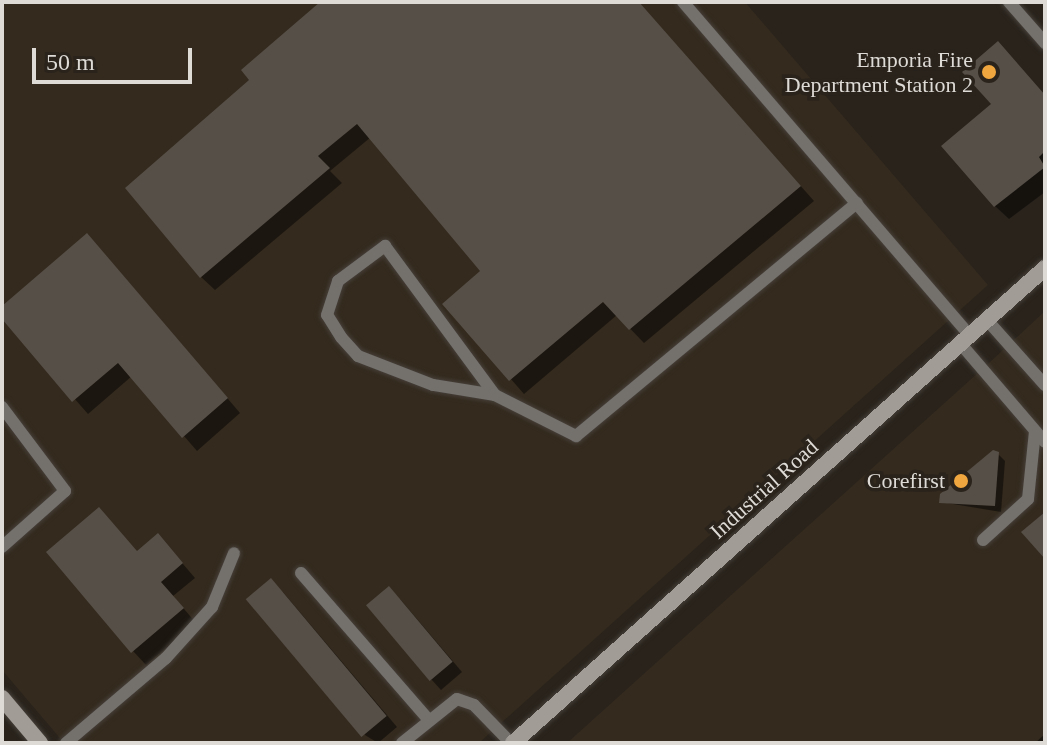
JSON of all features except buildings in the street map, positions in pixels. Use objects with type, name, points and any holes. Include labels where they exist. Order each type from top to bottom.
[{"type":"main road","name":"Industrial Road","points":[[512,743],[1045,268]]},
{"type":"main road","points":[[2,698],[40,743]]},
{"type":"lane","points":[[683,2],[857,203],[1045,442]]},
{"type":"lane","points":[[1009,2],[1045,43]]},
{"type":"lane","points":[[495,395],[385,246],[338,281],[327,315],[358,356],[433,385],[495,395],[576,436],[857,203]]},
{"type":"lane","points":[[987,320],[1045,385]]},
{"type":"lane","points":[[2,407],[65,491],[2,547]]},
{"type":"lane","points":[[983,540],[1028,499],[1035,431]]},
{"type":"lane","points":[[66,743],[166,658],[212,607],[234,553]]},
{"type":"lane","points":[[301,573],[429,720]]},
{"type":"lane","points":[[402,743],[450,701],[466,701],[512,743]]},
{"type":"shaded area","points":[[2,2],[745,2],[988,285],[479,743],[64,743],[2,670]]},
{"type":"shaded area","points":[[1045,311],[1045,743],[567,743],[990,362]]},
{"type":"place","name":"Emporia Fire Department Station 2","points":[[989,72]]},
{"type":"place","name":"Corefirst","points":[[961,481]]}]
